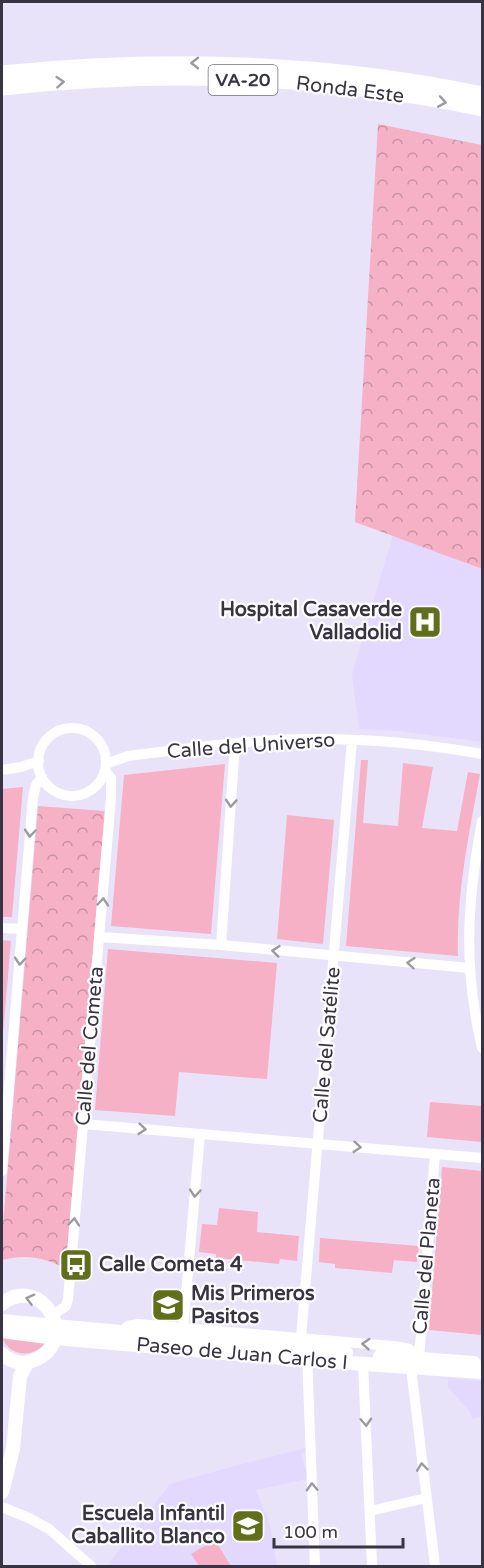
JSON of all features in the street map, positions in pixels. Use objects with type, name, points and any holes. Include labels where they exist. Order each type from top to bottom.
[{"type":"highway","name":"Ronda Este","points":[[2,73],[147,64],[255,65],[435,84],[483,94]]},
{"type":"highway","name":"Ronda Este","points":[[2,88],[104,79],[173,77],[235,79],[365,90],[483,109]]},
{"type":"main road","points":[[2,1304],[18,1296],[31,1297],[44,1304],[55,1327],[45,1353],[21,1362],[2,1354]]},
{"type":"main road","name":"Paseo de Juan Carlos I","points":[[2,1321],[304,1349],[363,1364],[483,1363]]},
{"type":"main road","name":"Paseo de Juan Carlos I","points":[[2,1331],[55,1327],[304,1349],[483,1372]]},
{"type":"main road","points":[[2,1492],[13,1449],[21,1362]]},
{"type":"street","points":[[2,770],[21,767],[40,770],[56,792],[73,796],[90,792],[102,779],[106,768],[104,749],[93,735],[85,731],[68,729],[52,735],[45,742],[40,770],[34,790],[4,1117],[2,1171]]},
{"type":"street","name":"Calle del Universo","points":[[106,768],[128,756],[285,740],[352,740],[420,745],[483,754]]},
{"type":"street","name":"Calle del Satélite","points":[[315,1566],[304,1349],[352,740]]},
{"type":"street","points":[[221,945],[235,744]]},
{"type":"street","name":"Calle del Universo","points":[[104,749],[128,756]]},
{"type":"street","name":"Calle del Cometa","points":[[55,1327],[68,1299],[84,1124],[112,788],[111,778],[106,768]]},
{"type":"street","points":[[483,821],[472,879],[469,914],[469,968],[473,1003],[483,1048]]},
{"type":"street","points":[[2,928],[22,930]]},
{"type":"street","points":[[100,937],[221,945],[469,968]]},
{"type":"street","points":[[84,1124],[483,1158]]},
{"type":"street","points":[[183,1329],[200,1134]]},
{"type":"street","name":"Calle del Planeta","points":[[435,1154],[415,1363],[426,1498],[435,1566]]},
{"type":"street","points":[[119,1333],[128,1326],[138,1324],[304,1349]]},
{"type":"street","points":[[363,1364],[372,1566]]},
{"type":"street","points":[[370,1511],[426,1498]]},
{"type":"street","points":[[2,1507],[49,1529],[91,1566]]},
{"type":"shaded area","name":"Hospital Casaverde Valladolid","points":[[393,535],[482,570],[482,742],[399,731],[359,729],[352,674]]},
{"type":"shaded area","points":[[448,1378],[482,1381],[482,1417],[472,1419],[470,1412],[448,1387]]},
{"type":"shaded area","points":[[306,1448],[306,1452],[301,1454],[307,1469],[307,1479],[256,1490],[270,1525],[277,1566],[107,1566],[170,1484]]},
{"type":"green space","points":[[378,124],[482,145],[482,569],[355,522]]},
{"type":"green space","points":[[361,760],[368,760],[363,823],[398,826],[403,763],[433,767],[422,828],[457,831],[468,772],[480,774],[461,887],[458,956],[346,946]]},
{"type":"green space","points":[[225,764],[211,934],[111,926],[124,775]]},
{"type":"green space","points":[[23,787],[12,917],[2,917],[2,789]]},
{"type":"green space","points":[[38,806],[105,811],[66,1269],[35,1258],[19,1257],[2,1260],[2,1237]]},
{"type":"green space","points":[[287,815],[334,820],[323,944],[277,939]]},
{"type":"green space","points":[[2,940],[11,941],[2,1045]]},
{"type":"green space","points":[[108,949],[277,963],[267,1079],[179,1072],[175,1116],[95,1110]]},
{"type":"green space","points":[[430,1102],[482,1106],[482,1142],[427,1137]]},
{"type":"green space","points":[[442,1167],[482,1171],[482,1335],[429,1330]]},
{"type":"green space","points":[[219,1208],[258,1212],[257,1232],[299,1236],[297,1261],[280,1259],[279,1264],[216,1258],[216,1254],[199,1252],[202,1224],[217,1225]]},
{"type":"green space","points":[[320,1238],[419,1246],[417,1262],[394,1260],[392,1273],[335,1268],[335,1264],[319,1262]]},
{"type":"green space","points":[[2,1336],[46,1342],[35,1351],[22,1353],[9,1348]]},
{"type":"green space","points":[[215,1540],[231,1566],[199,1566],[191,1554]]},
{"type":"place","name":"Hospital Casaverde Valladolid","points":[[425,622]]},
{"type":"place","name":"Calle Cometa 4","points":[[76,1265]]},
{"type":"place","name":"Mis Primeros Pasitos","points":[[168,1305]]},
{"type":"place","name":"Escuela Infantil Caballito Blanco","points":[[248,1526]]}]
